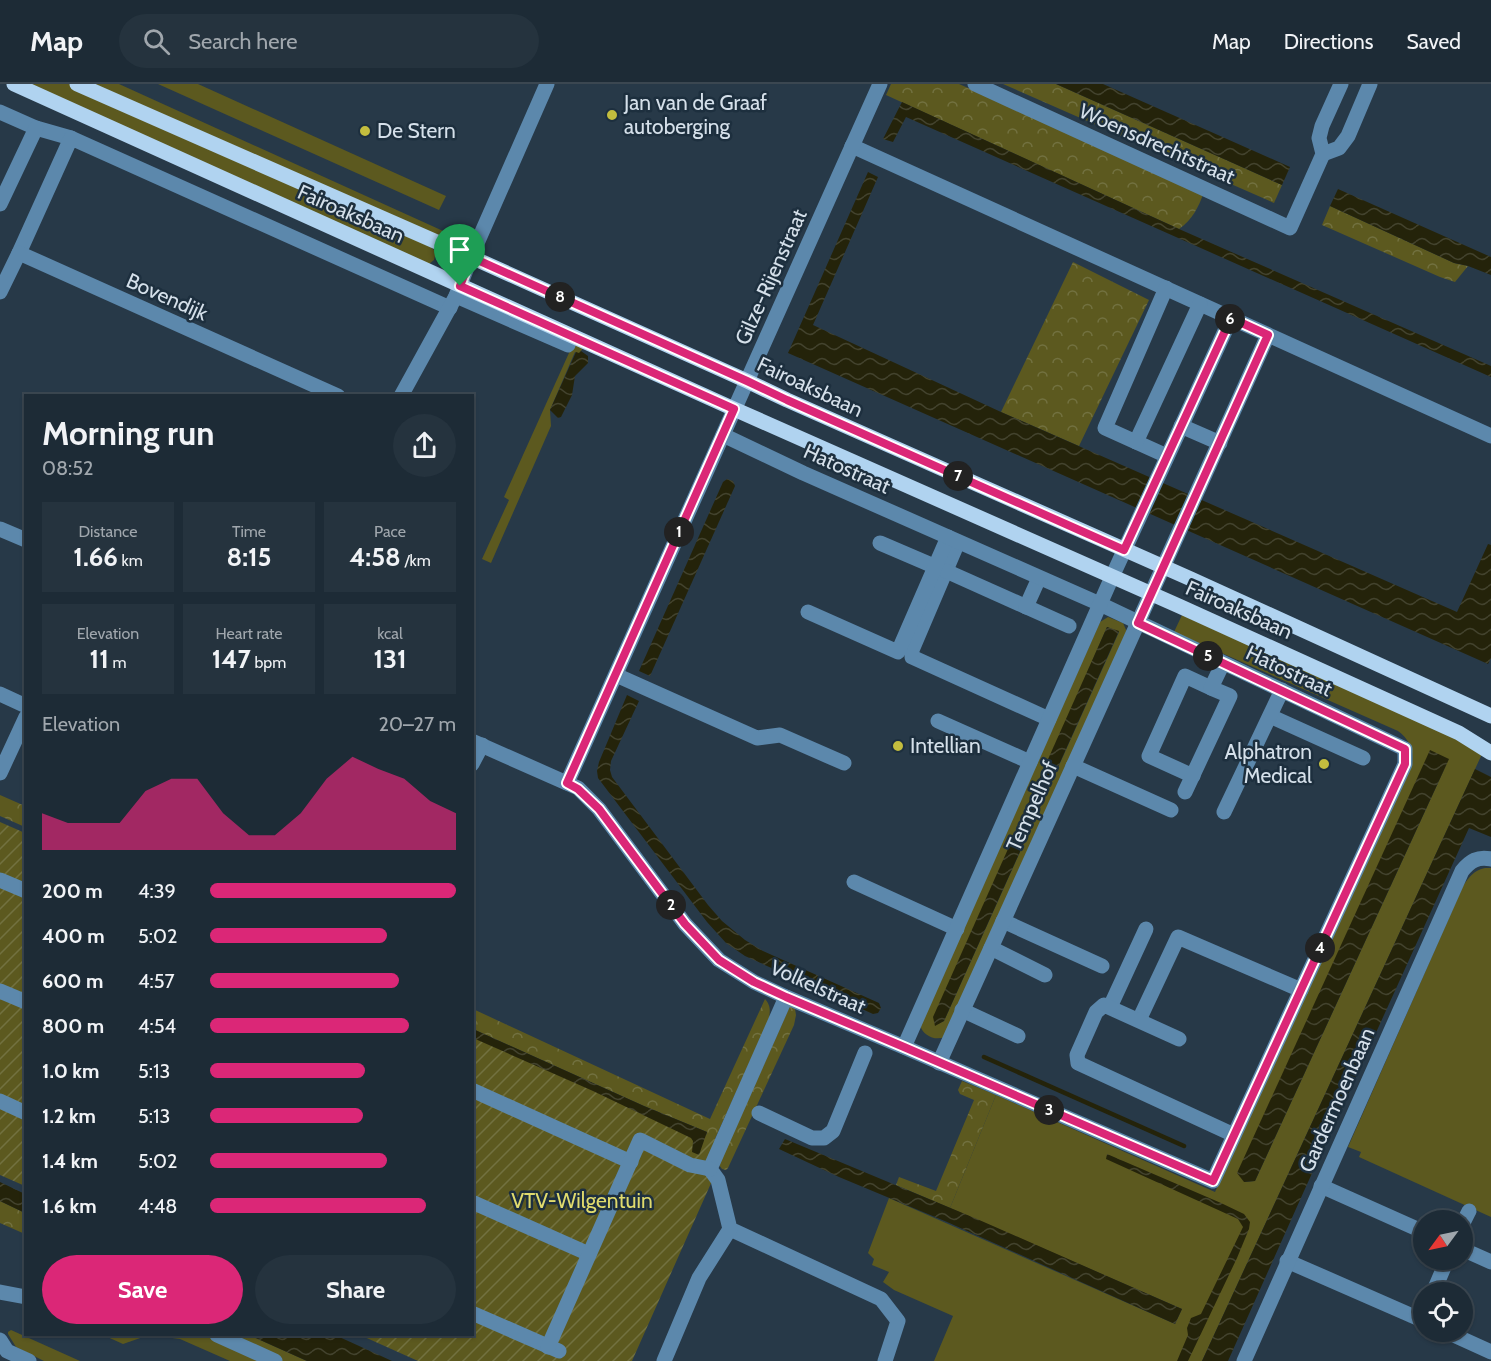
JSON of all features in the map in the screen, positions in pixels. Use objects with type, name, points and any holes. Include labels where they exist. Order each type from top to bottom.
[{"type":"main road","name":"Fairoaksbaan","points":[[14,84],[455,297],[734,409],[1459,733],[1491,753]]},
{"type":"main road","name":"Fairoaksbaan","points":[[77,84],[471,257],[1491,716]]},
{"type":"street","points":[[402,394],[455,297],[547,84]]},
{"type":"street","name":"Gilze-Rijenstraat","points":[[567,783],[880,84]]},
{"type":"street","name":"Woensdrechtstraat","points":[[975,84],[1290,228],[1323,154]]},
{"type":"street","points":[[1341,84],[1322,126],[1319,138],[1323,154],[1340,148],[1348,136],[1370,84]]},
{"type":"street","points":[[2,118],[71,138],[568,345]]},
{"type":"street","points":[[0,204],[36,128]]},
{"type":"street","points":[[0,292],[71,138]]},
{"type":"street","points":[[852,146],[1491,436]]},
{"type":"street","name":"Bovendijk","points":[[19,253],[334,394]]},
{"type":"street","points":[[1166,288],[1105,428],[1167,456]]},
{"type":"street","points":[[1136,442],[1200,304]]},
{"type":"street","name":"Tempelhof","points":[[904,1047],[1124,550],[1231,318]]},
{"type":"street","name":"Tempelhof","points":[[939,1063],[1268,335]]},
{"type":"street","points":[[1181,426],[1220,443]]},
{"type":"street","name":"Hatostraat","points":[[723,435],[803,473],[1100,604],[1405,749],[1405,764],[1213,1181]]},
{"type":"street","points":[[0,529],[24,539]]},
{"type":"street","points":[[953,540],[912,650],[912,657],[1049,719]]},
{"type":"street","points":[[880,543],[1069,626]]},
{"type":"street","points":[[807,612],[898,652],[941,569]]},
{"type":"street","points":[[1026,607],[1039,578]]},
{"type":"street","points":[[1211,688],[1223,663]]},
{"type":"street","points":[[616,675],[757,738],[780,735],[844,763]]},
{"type":"street","points":[[1185,792],[1193,776],[1230,696],[1185,676],[1149,756],[1193,776]]},
{"type":"street","points":[[1224,812],[1282,690]]},
{"type":"street","points":[[0,694],[24,705]]},
{"type":"street","points":[[1270,716],[1363,758]]},
{"type":"street","points":[[0,773],[24,721]]},
{"type":"street","points":[[938,721],[1030,762]]},
{"type":"street","name":"Volkelstraat","points":[[477,743],[578,789],[599,809],[685,924],[719,960],[754,982],[1213,1181]]},
{"type":"street","points":[[1073,766],[1171,810]]},
{"type":"street","name":"Gardermoenbaan","points":[[1244,1361],[1462,871],[1474,859],[1491,860]]},
{"type":"street","points":[[0,880],[24,890]]},
{"type":"street","points":[[854,882],[957,929]]},
{"type":"street","points":[[1003,921],[1102,966]]},
{"type":"street","points":[[1110,1007],[1146,929]]},
{"type":"street","points":[[1139,1020],[1178,937],[1301,990]]},
{"type":"street","points":[[991,948],[1045,975]]},
{"type":"street","points":[[0,990],[24,1001]]},
{"type":"street","points":[[710,1168],[786,997]]},
{"type":"street","points":[[1179,1039],[1104,1005],[1096,1012],[1077,1055],[1078,1063],[1234,1135]]},
{"type":"street","points":[[962,1010],[1018,1036]]},
{"type":"street","points":[[759,1113],[812,1138],[824,1138],[833,1131],[865,1053]]},
{"type":"street","points":[[474,1091],[631,1162]]},
{"type":"street","points":[[0,1101],[24,1112]]},
{"type":"street","points":[[474,1313],[553,1349],[590,1254],[640,1140],[690,1165],[710,1168],[718,1180],[730,1228],[699,1278],[664,1361]]},
{"type":"street","points":[[1321,1186],[1413,1227]]},
{"type":"street","points":[[474,1203],[590,1254]]},
{"type":"street","points":[[730,1228],[881,1299],[898,1321],[885,1361]]},
{"type":"street","points":[[1473,1254],[1491,1262]]},
{"type":"street","points":[[1287,1261],[1413,1315]]},
{"type":"street","points":[[0,1292],[24,1297]]},
{"type":"street","points":[[218,1336],[275,1361]]},
{"type":"street","points":[[0,1340],[6,1351],[29,1361]]},
{"type":"street","points":[[1469,1342],[1491,1352]]},
{"type":"green space","points":[[21,84],[69,84],[431,247],[436,252],[434,260],[429,264]]},
{"type":"green space","points":[[93,84],[119,84],[463,240],[452,244]]},
{"type":"green space","points":[[158,84],[198,84],[446,196],[439,210]]},
{"type":"green space","points":[[891,84],[959,84],[1204,192],[1200,203],[1188,221],[1179,229],[886,95]]},
{"type":"green space","points":[[1003,84],[1056,84],[1282,185],[1274,203]]},
{"type":"green space","points":[[1330,206],[1454,263],[1468,266],[1455,282],[1440,277],[1322,225]]},
{"type":"green space","points":[[1073,262],[1149,300],[1079,446],[1001,412]]},
{"type":"green space","points":[[573,344],[583,348],[579,354],[575,352],[550,410],[551,426],[491,563],[482,559],[509,500],[504,497]]},
{"type":"green space","points":[[1182,615],[1447,734],[1482,754],[1202,1361],[934,1361],[953,1316],[894,1290],[883,1282],[889,1272],[872,1265],[874,1259],[868,1253],[889,1198],[1175,1324],[1182,1309],[950,1208],[996,1095],[1215,1192],[1412,765],[1410,746],[1406,738],[1398,731],[1174,632]],"holes":[[[1449,759],[1255,1181],[1244,1182]]]},
{"type":"green space","points":[[1108,617],[1123,623],[1127,632],[945,1037],[930,1037],[920,1025],[1100,622]],"holes":[[[1107,627],[1119,632],[944,1021],[935,1025]]]},
{"type":"green space","points":[[0,795],[24,806],[24,827],[0,816]]},
{"type":"green space","points":[[0,822],[24,833],[24,1186],[0,1175]]},
{"type":"green space","points":[[1485,868],[1491,868],[1491,1217],[1359,1157],[1361,1152],[1348,1147],[1463,886],[1472,874]]},
{"type":"green space","points":[[765,999],[770,1008],[769,1019],[710,1150],[699,1161],[707,1132],[474,1029],[474,1009],[710,1119]]},
{"type":"green space","points":[[790,1006],[795,1009],[794,1025],[728,1168],[722,1169],[719,1165]]},
{"type":"green space","name":"VTV-Wilgentuin","points":[[474,1032],[728,1145],[632,1361],[418,1361],[362,1336],[474,1336]]},
{"type":"green space","points":[[962,1081],[996,1095],[950,1208],[896,1185],[899,1177],[936,1191],[974,1100],[960,1094],[958,1090]]},
{"type":"green space","points":[[0,1201],[24,1213],[24,1234],[0,1223]]},
{"type":"green space","points":[[11,1330],[80,1361],[44,1361],[16,1347],[8,1332]]},
{"type":"green space","points":[[105,1336],[146,1336],[123,1344]]},
{"type":"green space","points":[[157,1336],[251,1336],[307,1361],[230,1361],[180,1339]]},
{"type":"water","points":[[1056,84],[1103,84],[1290,167],[1282,185]]},
{"type":"water","points":[[902,102],[1179,229],[1491,366],[1491,377],[906,117],[893,142],[883,139]]},
{"type":"water","points":[[868,172],[878,177],[813,325],[1001,412],[1457,612],[1488,544],[1491,545],[1491,658],[1488,664],[788,353]]},
{"type":"water","points":[[1338,189],[1491,257],[1491,275],[1454,263],[1330,206]]},
{"type":"water","points":[[581,351],[588,356],[588,363],[575,376],[572,395],[561,417],[558,418],[550,410],[576,352]]},
{"type":"water","points":[[727,479],[733,481],[735,486],[650,676],[639,671],[723,482]]},
{"type":"water","points":[[1107,627],[1119,631],[944,1021],[935,1026],[933,1017]]},
{"type":"water","points":[[627,695],[639,701],[611,761],[612,777],[708,905],[722,921],[745,940],[763,951],[879,1003],[881,1008],[878,1013],[873,1014],[745,956],[726,943],[707,922],[598,778],[599,762]]},
{"type":"water","points":[[1430,750],[1449,759],[1255,1181],[1244,1182],[1237,1173]]},
{"type":"water","points":[[1475,769],[1491,777],[1491,837],[1469,828],[1228,1361],[1202,1361]]},
{"type":"water","points":[[474,1029],[707,1132],[699,1155],[692,1152],[691,1138],[593,1091],[474,1038]]},
{"type":"water","points":[[785,1139],[977,1219],[1182,1309],[1175,1324],[779,1149]]},
{"type":"water","points":[[1107,1154],[1221,1203],[1244,1214],[1250,1222],[1237,1258],[1188,1361],[1177,1361],[1188,1335],[1187,1328],[1191,1318],[1201,1314],[1243,1227],[1238,1219],[1106,1159]]},
{"type":"water","points":[[0,1182],[24,1194],[24,1213],[0,1201]]},
{"type":"water","points":[[251,1336],[337,1336],[392,1361],[307,1361]]},
{"type":"waterway","points":[[984,1057],[1184,1146]]},
{"type":"place","name":"Jan van de Graaf autoberging","points":[[612,115]]},
{"type":"place","name":"De Stern","points":[[365,131]]},
{"type":"place","name":"Intellian","points":[[898,746]]},
{"type":"place","name":"Alphatron Medical","points":[[1324,764]]},
{"type":"route","points":[[471,257],[1124,550],[1231,318],[1268,335],[1138,623],[1405,749],[1405,764],[1213,1181],[754,982],[719,960],[685,924],[599,809],[578,789],[567,783],[734,409],[460,286],[471,257]]}]
